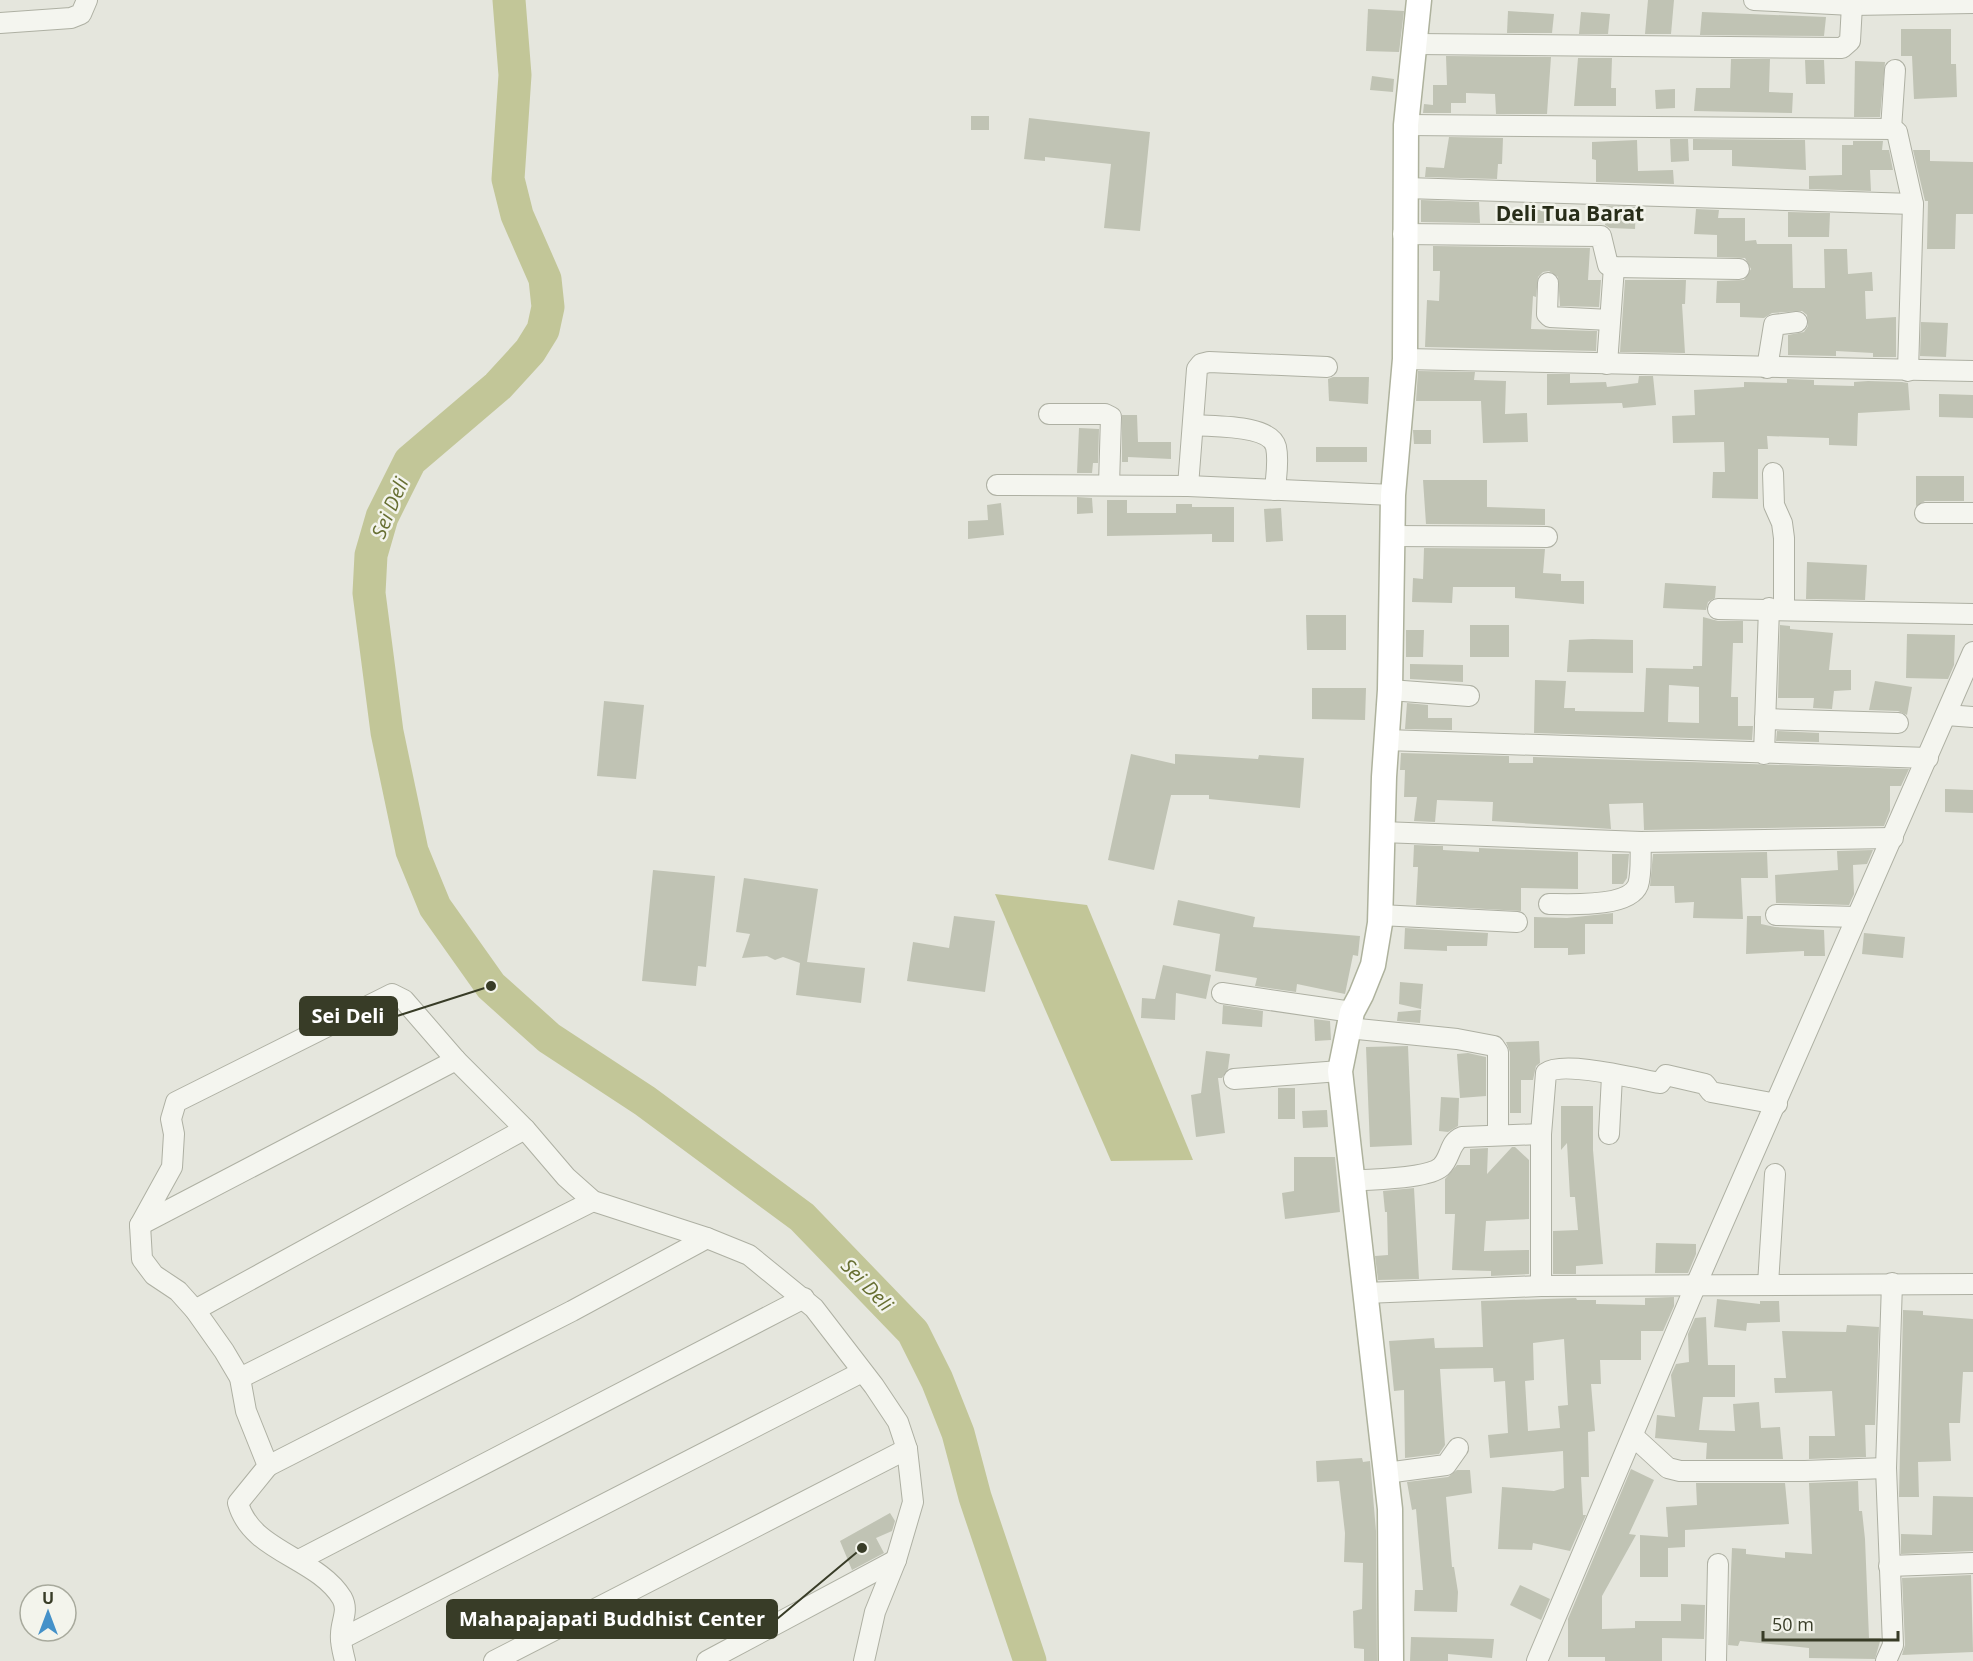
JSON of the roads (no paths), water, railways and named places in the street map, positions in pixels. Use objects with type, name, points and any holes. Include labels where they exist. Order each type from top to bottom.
[{"type":"main road","points":[[1391,1661],[1390,1509],[1340,1071],[1350,1020],[1372,965],[1380,915],[1390,690],[1393,495],[1405,359],[1403,234],[1406,124],[1419,0]]},
{"type":"street","points":[[0,23],[71,18],[81,14],[87,0]]},
{"type":"street","points":[[1754,0],[1852,5],[1973,3]]},
{"type":"street","points":[[1416,44],[1842,48],[1850,41],[1852,5]]},
{"type":"street","points":[[1891,129],[1895,70]]},
{"type":"street","points":[[1406,124],[1891,129],[1897,132],[1914,204],[1908,371]]},
{"type":"street","points":[[1406,188],[1914,204]]},
{"type":"street","points":[[1403,234],[1601,236],[1608,265],[1614,267],[1739,269]]},
{"type":"street","points":[[1607,364],[1614,267]]},
{"type":"street","points":[[1548,283],[1547,314],[1550,317],[1610,320]]},
{"type":"street","points":[[1767,368],[1774,325],[1797,322]]},
{"type":"street","points":[[1405,359],[1973,372]]},
{"type":"street","points":[[1188,486],[1197,369],[1201,364],[1209,362],[1327,367]]},
{"type":"street","points":[[1049,414],[1105,414],[1111,417],[1109,485]]},
{"type":"street","points":[[1193,425],[1259,431],[1269,435],[1275,445],[1277,462],[1275,490]]},
{"type":"street","points":[[1764,754],[1765,719],[1784,538],[1782,523],[1774,505],[1773,473]]},
{"type":"street","points":[[997,485],[1188,486],[1393,495]]},
{"type":"street","points":[[1926,513],[1973,513]]},
{"type":"street","points":[[1392,536],[1547,537]]},
{"type":"street","points":[[1718,609],[1776,608],[1973,614]]},
{"type":"street","points":[[1537,1661],[1695,1287],[1973,652]]},
{"type":"street","points":[[1390,690],[1469,696]]},
{"type":"street","points":[[1946,715],[1973,717]]},
{"type":"street","points":[[1765,719],[1898,723]]},
{"type":"street","points":[[1386,740],[1928,758]]},
{"type":"street","points":[[1382,832],[1641,842],[1893,838]]},
{"type":"street","points":[[1549,904],[1599,903],[1634,891],[1638,885],[1641,842]]},
{"type":"street","points":[[1380,915],[1517,922]]},
{"type":"street","points":[[1776,915],[1857,917]]},
{"type":"street","points":[[1222,993],[1350,1020],[1494,1046],[1498,1052],[1498,1136]]},
{"type":"street","points":[[268,1466],[246,1411],[240,1378],[195,1310],[178,1292],[154,1275],[142,1259],[141,1224],[172,1167],[174,1134],[171,1119],[176,1102],[392,994],[404,1000],[456,1060],[525,1129],[566,1177],[593,1201],[707,1238],[749,1255],[804,1298],[898,1422],[907,1449],[913,1502],[896,1560],[875,1612],[864,1661]]},
{"type":"street","points":[[141,1224],[456,1060]]},
{"type":"street","points":[[1541,1286],[1541,1134],[1546,1073],[1557,1068],[1598,1071],[1612,1076],[1661,1083],[1666,1076],[1705,1083],[1712,1092],[1777,1104]]},
{"type":"street","points":[[1234,1079],[1340,1071]]},
{"type":"street","points":[[1609,1134],[1612,1076]]},
{"type":"street","points":[[195,1310],[525,1129]]},
{"type":"street","points":[[1353,1181],[1434,1171],[1442,1166],[1457,1139],[1541,1134]]},
{"type":"street","points":[[1768,1284],[1775,1174]]},
{"type":"street","points":[[240,1378],[593,1201]]},
{"type":"street","points":[[345,1661],[341,1640],[346,1613],[343,1600],[330,1585],[299,1560],[255,1532],[240,1512],[238,1503],[243,1494],[268,1466],[572,1311],[707,1238]]},
{"type":"street","points":[[1886,1661],[1893,1646],[1886,1468],[1892,1283]]},
{"type":"street","points":[[1365,1293],[1541,1286],[1973,1284]]},
{"type":"street","points":[[299,1560],[804,1298]]},
{"type":"street","points":[[341,1640],[862,1372]]},
{"type":"street","points":[[1633,1436],[1668,1468],[1680,1471],[1804,1471],[1886,1468]]},
{"type":"street","points":[[1386,1473],[1446,1465],[1458,1448]]},
{"type":"street","points":[[494,1661],[907,1449]]},
{"type":"street","points":[[707,1661],[896,1560]]},
{"type":"street","points":[[1889,1566],[1973,1563]]},
{"type":"street","points":[[1716,1661],[1718,1564]]},
{"type":"waterway","name":"Sei Deli","points":[[509,0],[515,75],[508,179],[517,215],[545,279],[548,307],[543,330],[530,351],[498,386],[410,461],[382,517],[371,555],[369,593],[387,732],[412,851],[435,907],[491,986],[549,1038],[645,1101],[802,1217],[913,1332],[937,1380],[958,1433],[975,1497],[1030,1661]]},
{"type":"place","name":"Sei Deli","points":[[491,986]]},
{"type":"place","name":"Mahapajapati Buddhist Center","points":[[862,1548]]},
{"type":"district","name":"Deli Tua Barat","points":[[1570,214]]}]
